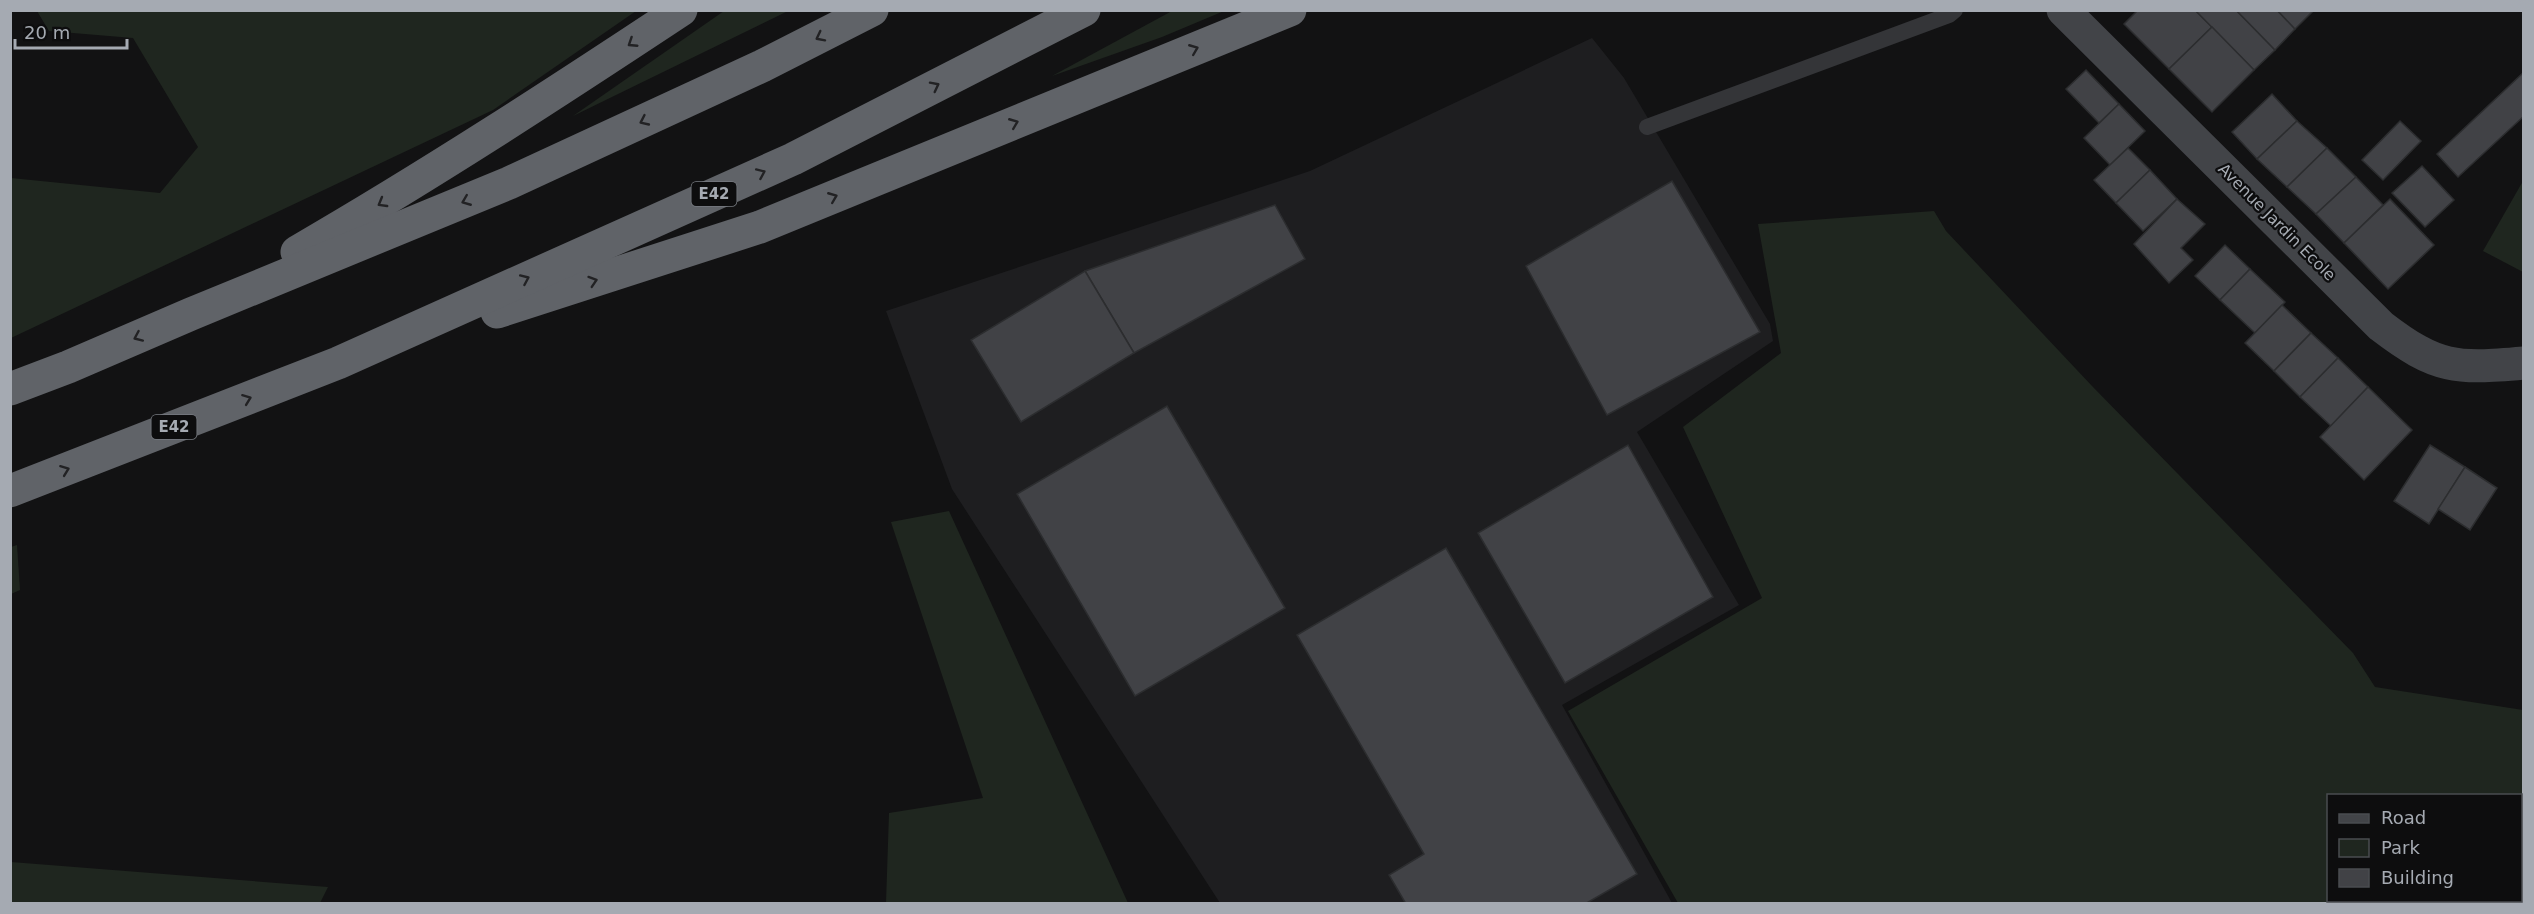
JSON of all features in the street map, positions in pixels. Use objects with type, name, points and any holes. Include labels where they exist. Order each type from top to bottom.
[{"type":"highway","points":[[191,314],[392,196],[681,10]]},
{"type":"highway","points":[[10,389],[68,368],[191,314],[509,183],[762,66],[872,10]]},
{"type":"highway","name":"E42","points":[[10,490],[338,363],[793,159],[1084,10]]},
{"type":"highway","points":[[338,363],[760,227],[1290,10]]},
{"type":"street","name":"Avenue Jardin Ecole","points":[[2063,10],[2381,326],[2399,340],[2436,360],[2464,367],[2523,363]]},
{"type":"lane","points":[[1647,127],[1949,15],[1955,10]]},
{"type":"shaded area","points":[[1592,38],[1624,78],[1770,324],[1773,341],[1637,432],[1739,605],[1562,705],[1672,903],[1220,903],[952,489],[886,311],[1310,171]]},
{"type":"green space","points":[[37,11],[636,11],[493,110],[11,338],[11,178],[160,193],[198,147],[133,38],[49,31]]},
{"type":"green space","points":[[724,11],[788,11],[573,116]]},
{"type":"green space","points":[[1172,11],[1224,11],[1162,37],[1052,76]]},
{"type":"green space","points":[[2523,181],[2523,272],[2483,251]]},
{"type":"green space","points":[[1934,211],[1946,231],[2092,386],[2353,653],[2375,687],[2523,710],[2523,903],[1678,903],[1568,711],[1762,598],[1683,427],[1781,353],[1758,224]]},
{"type":"green space","points":[[949,511],[1128,903],[886,903],[889,813],[983,798],[891,522]]},
{"type":"green space","points":[[17,545],[20,590],[11,594],[11,547]]},
{"type":"green space","points":[[11,862],[328,887],[320,903],[11,903]]},
{"type":"building","points":[[2138,10],[2195,10],[2212,27],[2169,69],[2124,24]]},
{"type":"building","points":[[2195,10],[2236,10],[2275,50],[2254,70]]},
{"type":"building","points":[[2236,10],[2277,10],[2295,29],[2275,50]]},
{"type":"building","points":[[2277,10],[2314,10],[2295,29]]},
{"type":"building","points":[[2212,27],[2254,70],[2212,112],[2169,69]]},
{"type":"building","points":[[2086,70],[2119,104],[2099,123],[2066,89]]},
{"type":"building","points":[[2524,72],[2524,116],[2458,177],[2437,154]]},
{"type":"building","points":[[2272,94],[2297,121],[2257,159],[2232,132]]},
{"type":"building","points":[[2119,104],[2145,131],[2110,165],[2084,138]]},
{"type":"building","points":[[2297,121],[2327,148],[2287,187],[2257,159]]},
{"type":"building","points":[[2400,121],[2421,141],[2383,180],[2362,160]]},
{"type":"building","points":[[2128,148],[2150,170],[2116,203],[2094,180]]},
{"type":"building","points":[[2327,148],[2356,177],[2316,214],[2287,187]]},
{"type":"building","points":[[2422,166],[2454,200],[2425,227],[2392,193]]},
{"type":"building","points":[[2150,170],[2177,199],[2143,231],[2116,203]]},
{"type":"building","points":[[2356,177],[2383,205],[2344,243],[2316,214]]},
{"type":"building","points":[[1672,181],[1760,332],[1607,415],[1526,266]]},
{"type":"building","points":[[2177,199],[2205,224],[2181,248],[2193,260],[2169,283],[2134,244]]},
{"type":"building","points":[[2390,199],[2434,245],[2388,289],[2344,243]]},
{"type":"building","points":[[1275,205],[1305,259],[1134,353],[1085,271]]},
{"type":"building","points":[[2225,245],[2250,269],[2220,300],[2195,276]]},
{"type":"building","points":[[2250,269],[2285,302],[2255,333],[2220,300]]},
{"type":"building","points":[[1085,271],[1134,353],[1021,422],[971,340]]},
{"type":"building","points":[[2282,305],[2311,333],[2274,371],[2245,343]]},
{"type":"building","points":[[2311,333],[2338,358],[2300,397],[2274,371]]},
{"type":"building","points":[[2338,358],[2368,387],[2331,426],[2300,397]]},
{"type":"building","points":[[2368,387],[2412,430],[2364,480],[2320,437]]},
{"type":"building","points":[[1167,406],[1285,608],[1135,696],[1017,494]]},
{"type":"building","points":[[1628,445],[1713,597],[1565,683],[1478,533]]},
{"type":"building","points":[[2430,445],[2465,467],[2429,524],[2394,501]]},
{"type":"building","points":[[2465,467],[2497,488],[2470,530],[2438,509]]},
{"type":"building","points":[[1446,548],[1637,874],[1585,904],[1406,904],[1389,875],[1424,854],[1297,635]]}]
